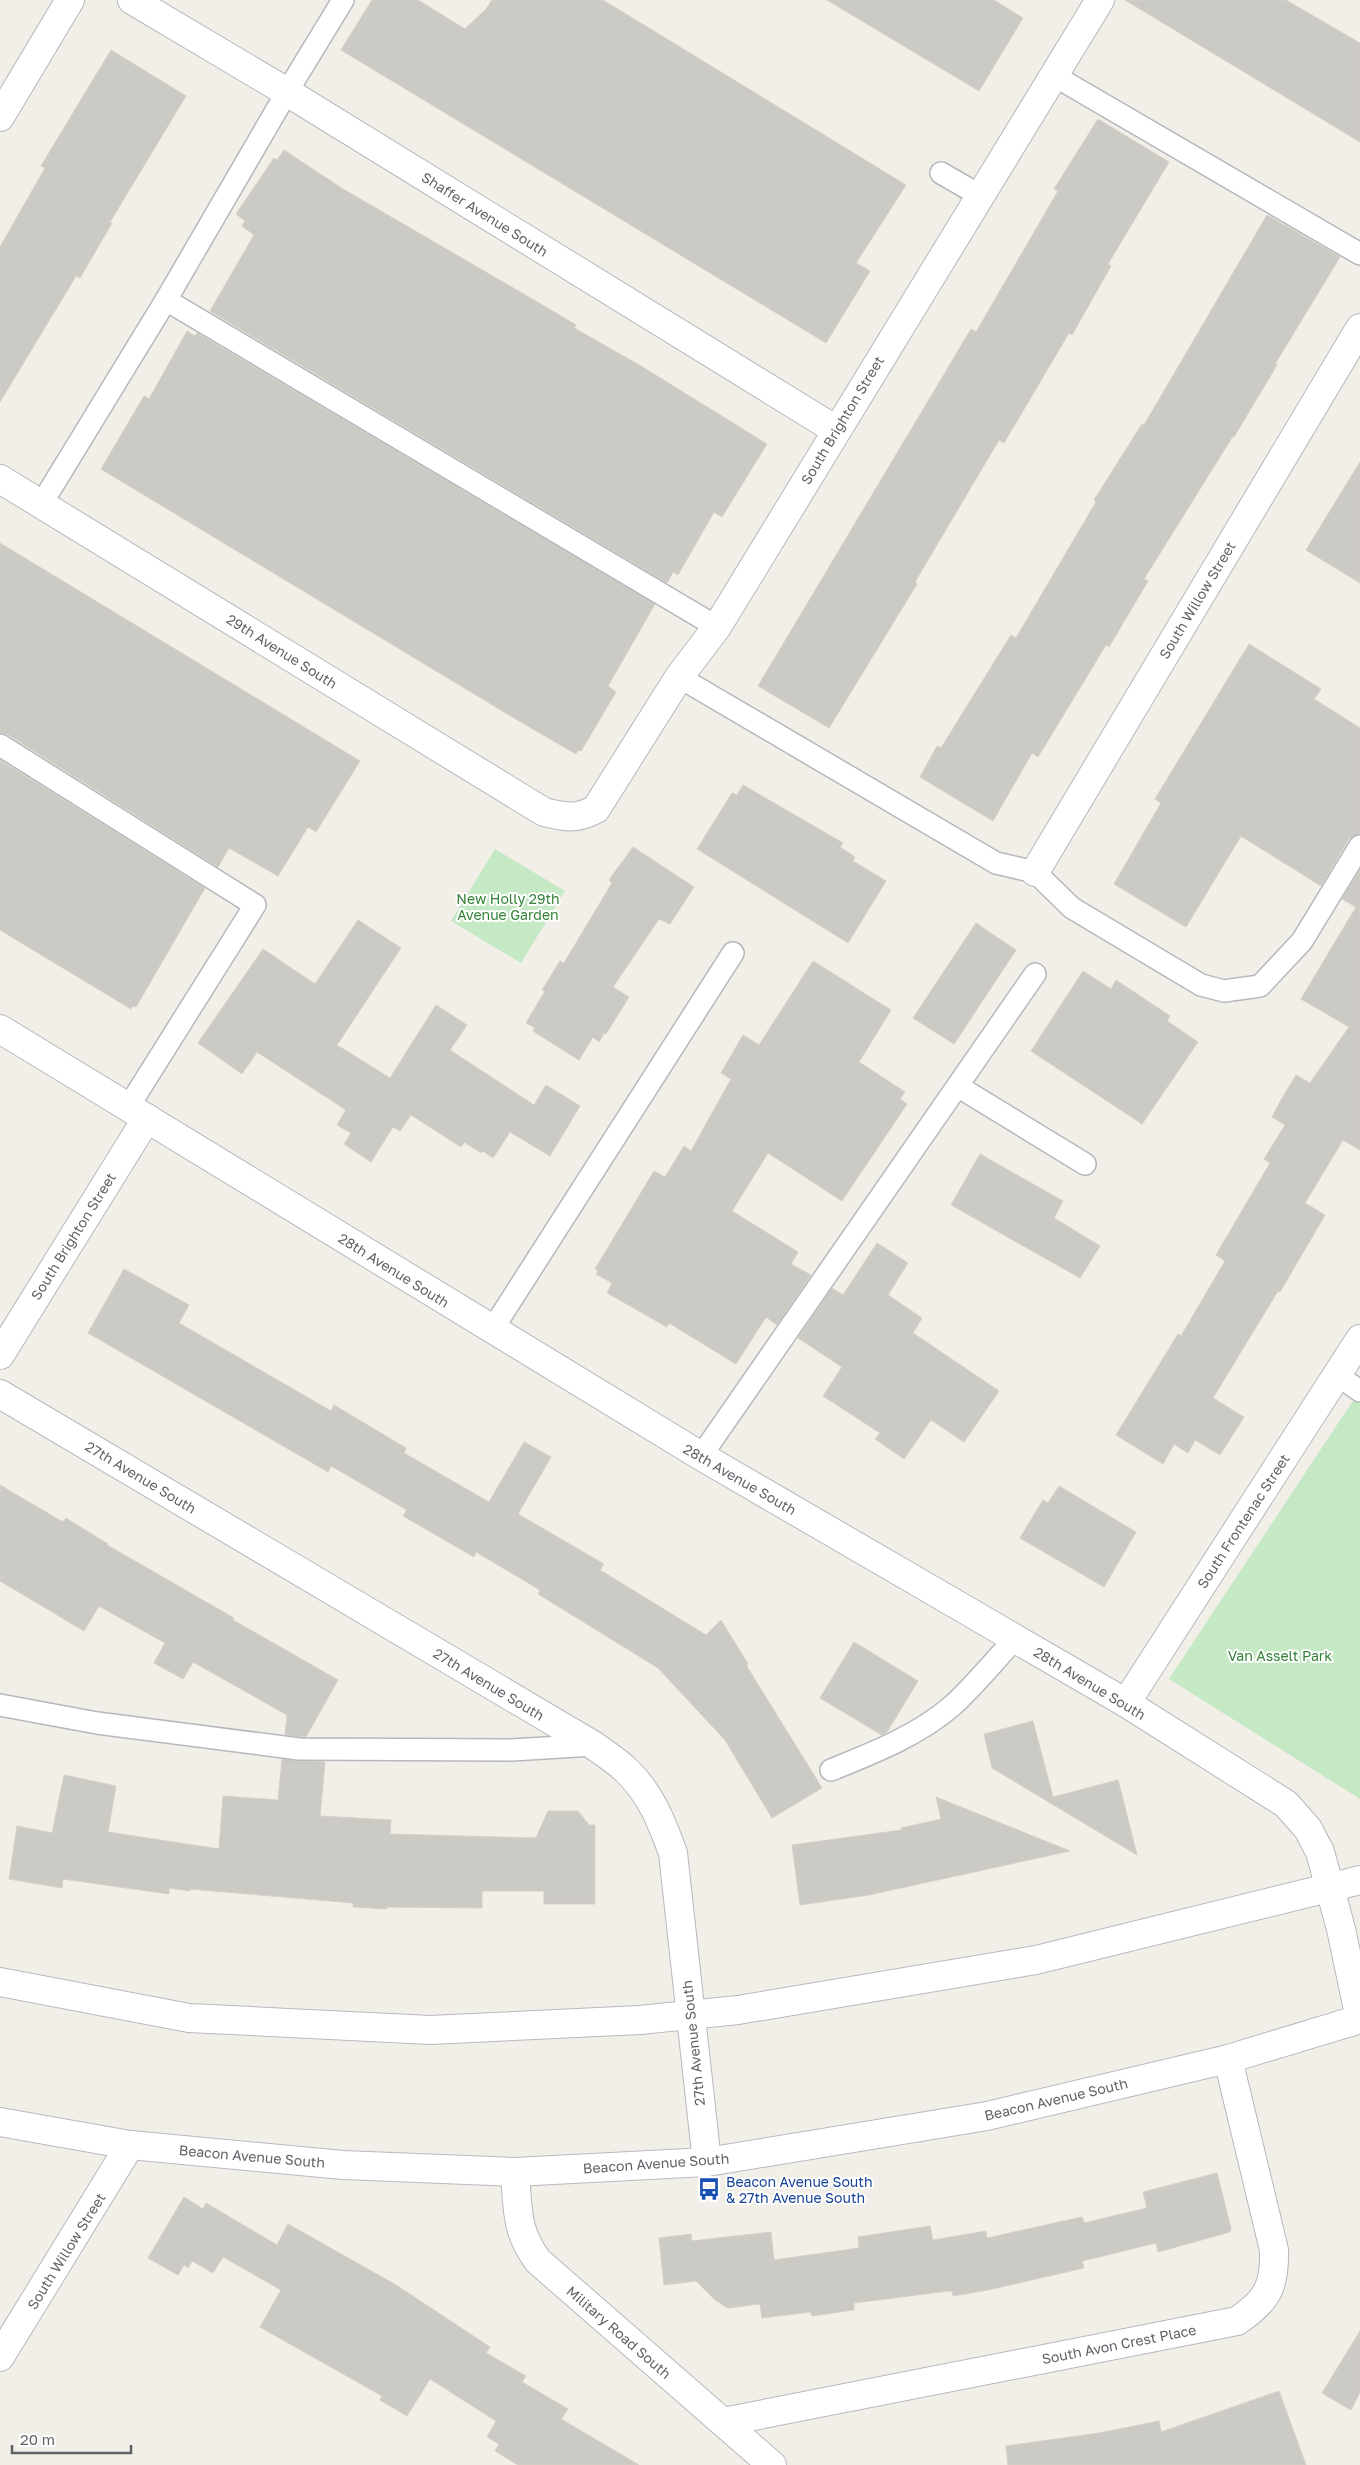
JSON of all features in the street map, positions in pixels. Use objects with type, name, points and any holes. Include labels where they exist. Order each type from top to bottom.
[{"type":"street","points":[[0,117],[70,0]]},
{"type":"street","name":"Shaffer Avenue South","points":[[132,0],[287,92],[836,430]]},
{"type":"street","name":"South Brighton Street","points":[[567,818],[583,816],[596,809],[679,677],[716,626],[1100,0]]},
{"type":"street","name":"South Willow Street","points":[[1034,872],[1360,328]]},
{"type":"street","name":"29th Avenue South","points":[[0,479],[544,812],[567,818]]},
{"type":"street","name":"28th Avenue South","points":[[0,1029],[701,1456],[1126,1703],[1286,1804],[1308,1829],[1320,1852],[1360,2019]]},
{"type":"street","name":"South Brighton Street","points":[[0,1355],[138,1112]]},
{"type":"street","name":"South Frontenac Street","points":[[1126,1703],[1360,1339]]},
{"type":"street","name":"27th Avenue South","points":[[0,1394],[592,1745],[627,1770],[644,1790],[660,1818],[673,1853],[689,2016],[707,2162]]},
{"type":"street","points":[[0,1982],[188,2018],[430,2030],[689,2016],[738,2010],[1036,1960],[1360,1880]]},
{"type":"street","name":"Beacon Avenue South","points":[[0,2122],[130,2145],[342,2165],[515,2172],[707,2162],[987,2116],[1228,2058],[1360,2019]]},
{"type":"street","name":"South Avon Crest Place","points":[[723,2422],[1237,2321],[1257,2308],[1270,2287],[1275,2269],[1274,2250],[1228,2058]]},
{"type":"street","name":"South Willow Street","points":[[0,2357],[130,2145]]},
{"type":"street","name":"Military Road South","points":[[515,2172],[518,2218],[525,2243],[538,2261],[772,2465]]},
{"type":"lane","points":[[42,503],[166,300],[343,0]]},
{"type":"lane","points":[[1053,75],[1360,254]]},
{"type":"lane","points":[[941,173],[979,195]]},
{"type":"lane","points":[[166,300],[716,626]]},
{"type":"lane","points":[[679,677],[996,863],[1034,872],[1072,908],[1201,985],[1224,991],[1260,986],[1302,940],[1360,846]]},
{"type":"lane","points":[[0,744],[255,905],[138,1112]]},
{"type":"lane","points":[[492,1330],[733,954]]},
{"type":"lane","points":[[701,1456],[1036,974]]},
{"type":"lane","points":[[959,1086],[1085,1164]]},
{"type":"lane","points":[[1337,1375],[1360,1391]]},
{"type":"lane","points":[[831,1770],[884,1749],[951,1707],[1015,1639]]},
{"type":"lane","points":[[0,1705],[97,1723],[299,1749],[512,1750],[592,1745]]},
{"type":"green space","name":"New Holly 29th Avenue Garden","points":[[495,849],[565,891],[521,963],[451,921]]},
{"type":"green space","name":"Van Asselt Park","points":[[1360,1390],[1360,1799],[1169,1679]]},
{"type":"building","points":[[372,0],[418,0],[465,29],[486,9],[492,0],[603,0],[906,185],[856,263],[870,271],[826,343],[341,50]]},
{"type":"building","points":[[827,0],[994,0],[1023,18],[979,91]]},
{"type":"building","points":[[1125,0],[1286,0],[1360,43],[1360,142]]},
{"type":"building","points":[[111,50],[186,96],[110,222],[112,223],[80,278],[76,276],[0,402],[0,247],[45,168],[41,166]]},
{"type":"building","points":[[1098,119],[1169,162],[1108,264],[1111,266],[1072,335],[1069,333],[1004,443],[999,440],[915,582],[917,584],[829,728],[758,686],[971,329],[976,332],[1058,191],[1054,189]]},
{"type":"building","points":[[284,150],[343,189],[576,325],[574,328],[641,366],[767,444],[722,517],[714,512],[678,575],[673,572],[667,583],[210,311],[254,235],[242,226],[245,221],[236,214],[274,158],[277,160]]},
{"type":"building","points":[[1267,215],[1340,257],[1275,364],[1277,365],[1234,437],[1144,579],[1148,581],[1109,647],[1106,645],[1038,757],[1032,753],[993,821],[920,777],[937,746],[941,748],[1011,635],[1016,638],[1096,502],[1094,500],[1142,424],[1144,425]]},
{"type":"building","points":[[187,331],[195,336],[197,333],[655,604],[608,686],[616,692],[581,751],[578,750],[576,754],[519,721],[101,469],[144,396],[149,399]]},
{"type":"building","points":[[1360,462],[1360,583],[1306,550]]},
{"type":"building","points":[[0,543],[360,761],[316,832],[308,827],[278,876],[229,848],[218,867],[7,734],[0,733]]},
{"type":"building","points":[[1249,644],[1321,689],[1314,699],[1360,728],[1360,834],[1349,839],[1321,886],[1241,836],[1186,927],[1114,884],[1161,803],[1155,799]]},
{"type":"building","points":[[0,760],[205,888],[136,1007],[133,1006],[131,1009],[0,930]]},
{"type":"building","points":[[743,785],[843,843],[840,847],[855,857],[853,861],[886,881],[848,943],[697,849],[732,793],[737,795]]},
{"type":"building","points":[[633,847],[694,887],[670,924],[659,919],[613,987],[629,997],[606,1034],[604,1033],[599,1042],[593,1037],[579,1060],[533,1031],[535,1028],[526,1023],[545,991],[542,990],[560,961],[564,963],[612,883],[609,880]]},
{"type":"building","points":[[1360,870],[1360,1150],[1343,1140],[1305,1203],[1325,1215],[1280,1292],[1278,1291],[1213,1398],[1244,1417],[1220,1455],[1195,1440],[1188,1453],[1174,1444],[1163,1464],[1116,1435],[1178,1334],[1181,1336],[1225,1261],[1216,1255],[1270,1163],[1264,1159],[1285,1125],[1272,1117],[1281,1100],[1296,1075],[1310,1083],[1349,1027],[1301,999],[1356,907],[1342,899]]},
{"type":"building","points":[[358,920],[401,948],[337,1045],[390,1078],[436,1005],[467,1025],[450,1050],[534,1105],[546,1085],[580,1106],[550,1156],[510,1132],[493,1158],[464,1142],[461,1147],[411,1115],[400,1131],[393,1127],[371,1162],[344,1144],[351,1133],[337,1125],[346,1110],[257,1052],[242,1074],[198,1043],[263,949],[315,984]]},
{"type":"building","points":[[976,923],[1016,950],[954,1044],[913,1018]]},
{"type":"building","points":[[813,961],[891,1010],[859,1062],[905,1092],[900,1099],[907,1104],[842,1201],[768,1153],[732,1211],[798,1252],[791,1264],[811,1275],[777,1325],[766,1317],[736,1364],[669,1323],[667,1327],[607,1293],[612,1283],[596,1274],[598,1271],[595,1269],[654,1171],[665,1177],[684,1146],[691,1151],[731,1079],[721,1073],[743,1035],[759,1045]]},
{"type":"building","points":[[1083,971],[1111,989],[1116,980],[1170,1016],[1167,1021],[1198,1042],[1142,1124],[1031,1051]]},
{"type":"building","points":[[980,1154],[1063,1201],[1054,1218],[1100,1246],[1080,1278],[951,1205]]},
{"type":"building","points":[[877,1243],[908,1263],[888,1295],[922,1318],[913,1333],[999,1391],[964,1442],[931,1420],[904,1459],[875,1439],[880,1433],[823,1396],[842,1367],[798,1338],[832,1288],[843,1295]]},
{"type":"building","points":[[124,1269],[189,1305],[179,1323],[331,1411],[334,1405],[406,1448],[404,1453],[489,1502],[524,1442],[551,1457],[518,1514],[604,1564],[600,1570],[706,1635],[721,1620],[748,1664],[746,1665],[822,1788],[772,1818],[725,1740],[658,1668],[538,1594],[540,1590],[476,1552],[474,1557],[403,1516],[407,1510],[331,1466],[328,1472],[88,1333]]},
{"type":"building","points":[[0,1485],[63,1522],[66,1518],[107,1545],[338,1680],[306,1737],[285,1735],[287,1715],[193,1662],[183,1679],[154,1663],[165,1643],[99,1606],[84,1631],[0,1581]]},
{"type":"building","points":[[1059,1486],[1136,1532],[1104,1587],[1020,1538],[1043,1500],[1048,1503]]},
{"type":"building","points":[[854,1642],[918,1681],[887,1732],[882,1735],[820,1698]]},
{"type":"building","points":[[1033,1721],[1053,1797],[1118,1780],[1137,1855],[992,1768],[984,1734]]},
{"type":"building","points":[[282,1759],[325,1762],[320,1816],[391,1820],[390,1834],[536,1838],[548,1811],[578,1811],[589,1825],[595,1825],[595,1904],[544,1904],[544,1891],[482,1891],[482,1908],[387,1907],[387,1909],[353,1907],[353,1903],[190,1889],[190,1891],[169,1888],[169,1894],[63,1879],[62,1888],[9,1879],[17,1826],[52,1833],[64,1775],[116,1786],[108,1832],[219,1849],[223,1796],[278,1800]]},
{"type":"building","points":[[936,1797],[1070,1851],[869,1895],[800,1905],[792,1845],[902,1830],[901,1828],[941,1819]]},
{"type":"building","points":[[1217,2173],[1231,2228],[1230,2232],[1158,2252],[1156,2243],[1082,2261],[1084,2268],[988,2290],[953,2296],[952,2291],[948,2291],[854,2303],[854,2310],[812,2316],[811,2312],[762,2318],[760,2304],[728,2308],[715,2300],[696,2281],[664,2285],[659,2238],[691,2234],[692,2241],[771,2232],[774,2260],[859,2248],[858,2237],[930,2226],[933,2240],[986,2231],[987,2238],[1082,2217],[1084,2223],[1147,2208],[1143,2192]]},
{"type":"building","points":[[184,2197],[203,2209],[206,2203],[277,2245],[288,2224],[396,2285],[490,2347],[486,2353],[526,2376],[522,2382],[568,2409],[561,2419],[639,2465],[518,2465],[495,2451],[499,2444],[487,2437],[496,2421],[430,2379],[407,2416],[380,2400],[382,2396],[260,2327],[281,2290],[223,2257],[213,2273],[192,2261],[188,2268],[184,2265],[178,2275],[148,2258]]},
{"type":"building","points":[[1360,2331],[1360,2392],[1351,2410],[1322,2393]]},
{"type":"building","points":[[1279,2391],[1306,2465],[1008,2465],[1006,2446],[1099,2433],[1159,2421],[1161,2432]]},
{"type":"place","name":"Beacon Avenue South & 27th Avenue South","points":[[709,2189]]}]
